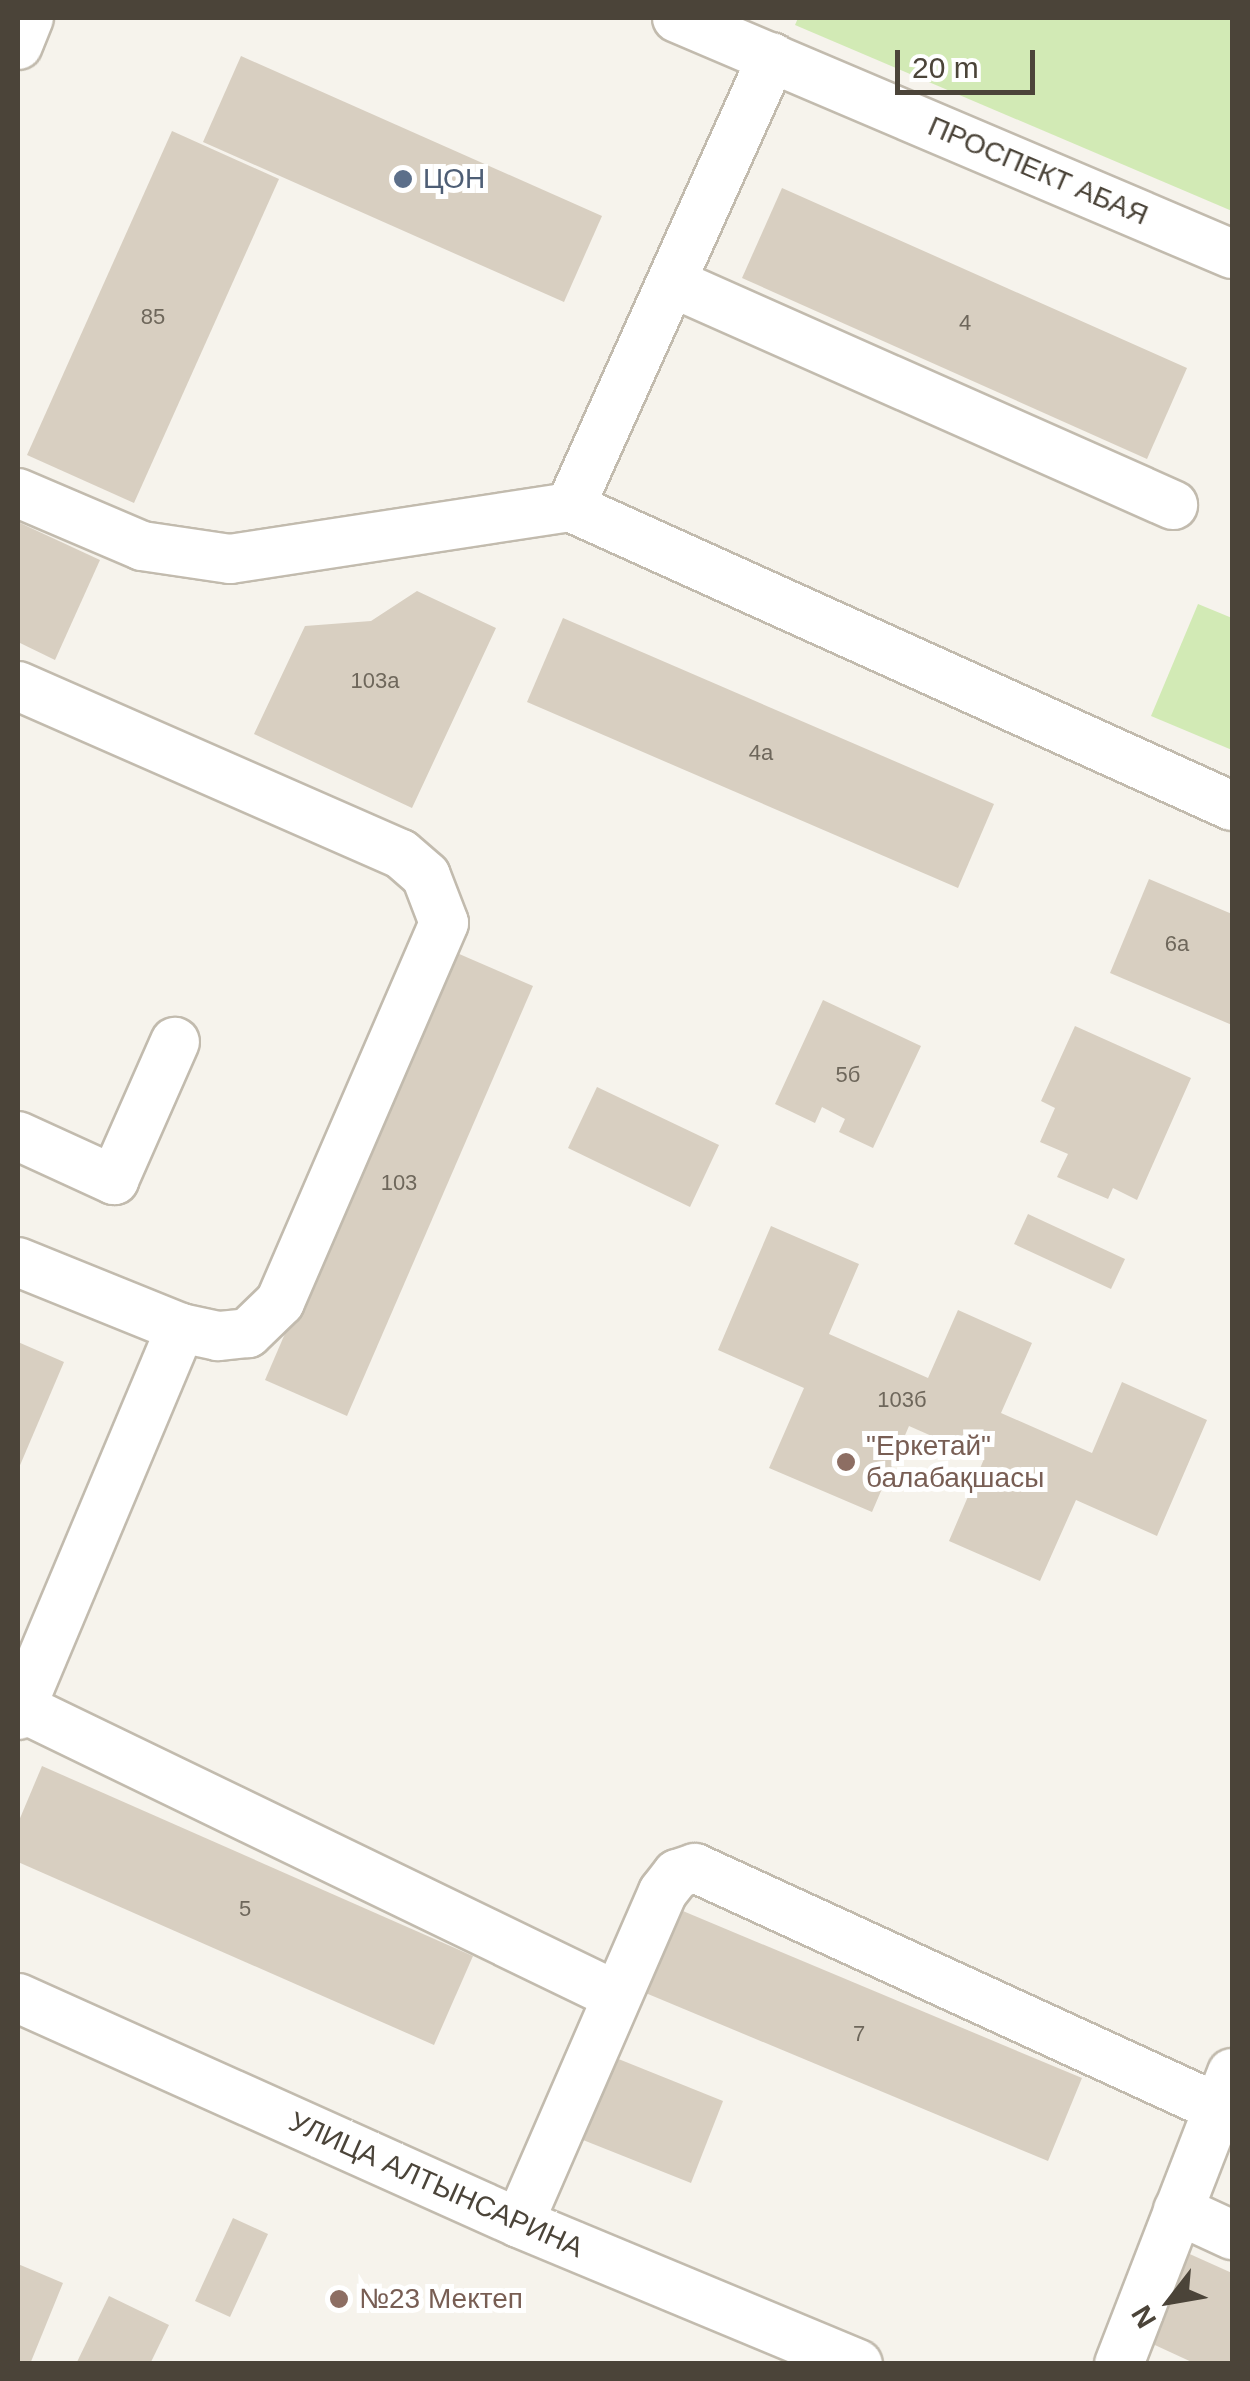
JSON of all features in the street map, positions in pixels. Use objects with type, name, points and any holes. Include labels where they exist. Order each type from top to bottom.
[{"type":"street","points":[[18,44],[29,18]]},
{"type":"street","name":"ПРОСПЕКТ АБАЯ","points":[[677,18],[1232,254]]},
{"type":"street","points":[[570,507],[675,284],[772,57]]},
{"type":"street","points":[[675,284],[1173,505]]},
{"type":"street","points":[[18,493],[142,546],[230,559],[570,507],[1232,806]]},
{"type":"street","points":[[18,686],[402,854],[426,876],[444,923],[280,1302],[248,1333],[218,1336],[181,1328],[18,1262]]},
{"type":"street","points":[[18,1136],[114,1180],[175,1042]]},
{"type":"street","points":[[181,1328],[20,1711],[615,1995]]},
{"type":"street","points":[[519,2223],[663,1892],[677,1874],[695,1868],[1225,2090],[1119,2364]]},
{"type":"street","name":"УЛИЦА АЛТЫНСАРИНА","points":[[18,1998],[519,2223],[858,2364]]},
{"type":"street","points":[[1178,2210],[1232,2235]]},
{"type":"green space","points":[[798,18],[1232,18],[1232,211],[795,25]]},
{"type":"green space","points":[[1198,604],[1232,618],[1232,750],[1151,716]]},
{"type":"building","name":"ЦОН","points":[[241,56],[602,216],[564,302],[203,142]]},
{"type":"building","points":[[172,131],[279,179],[134,503],[27,455]]},
{"type":"building","points":[[782,188],[1187,368],[1147,459],[742,278]]},
{"type":"building","points":[[18,522],[100,560],[55,660],[18,642]]},
{"type":"building","points":[[417,591],[496,628],[412,808],[254,734],[305,626],[371,621]]},
{"type":"building","points":[[563,618],[994,804],[958,888],[527,702]]},
{"type":"building","points":[[1149,879],[1232,914],[1232,1025],[1110,973]]},
{"type":"building","points":[[450,950],[533,986],[347,1416],[265,1380]]},
{"type":"building","points":[[823,1000],[921,1046],[873,1148],[839,1132],[845,1119],[822,1107],[815,1123],[775,1104]]},
{"type":"building","points":[[1075,1026],[1191,1078],[1137,1200],[1113,1188],[1108,1199],[1057,1177],[1068,1154],[1040,1142],[1055,1108],[1041,1101]]},
{"type":"building","points":[[597,1087],[719,1145],[690,1207],[568,1148]]},
{"type":"building","points":[[1028,1214],[1125,1259],[1111,1289],[1014,1244]]},
{"type":"building","points":[[771,1226],[859,1264],[829,1334],[928,1378],[958,1310],[1032,1343],[1001,1413],[1092,1453],[1122,1382],[1207,1420],[1157,1536],[1076,1500],[1040,1581],[949,1541],[984,1459],[909,1426],[872,1512],[769,1468],[804,1388],[718,1350]]},
{"type":"building","points":[[18,1342],[64,1362],[18,1470]]},
{"type":"building","points":[[42,1766],[473,1956],[434,2045],[18,1862],[18,1823]]},
{"type":"building","points":[[671,1906],[1082,2078],[1048,2161],[636,1989]]},
{"type":"building","points":[[606,2054],[723,2101],[691,2183],[573,2136]]},
{"type":"building","points":[[233,2218],[268,2234],[230,2317],[195,2301]]},
{"type":"building","points":[[1183,2251],[1232,2273],[1232,2364],[1196,2364],[1144,2340]]},
{"type":"building","points":[[18,2264],[63,2283],[30,2364],[18,2364]]},
{"type":"building","points":[[109,2296],[169,2325],[150,2364],[76,2364]]},
{"type":"place","name":"ЦОН","points":[[403,179]]},
{"type":"place","name":"\"Еркетай\" балабақшасы","points":[[846,1462]]},
{"type":"place","name":"№23 Мектеп","points":[[339,2299]]}]
